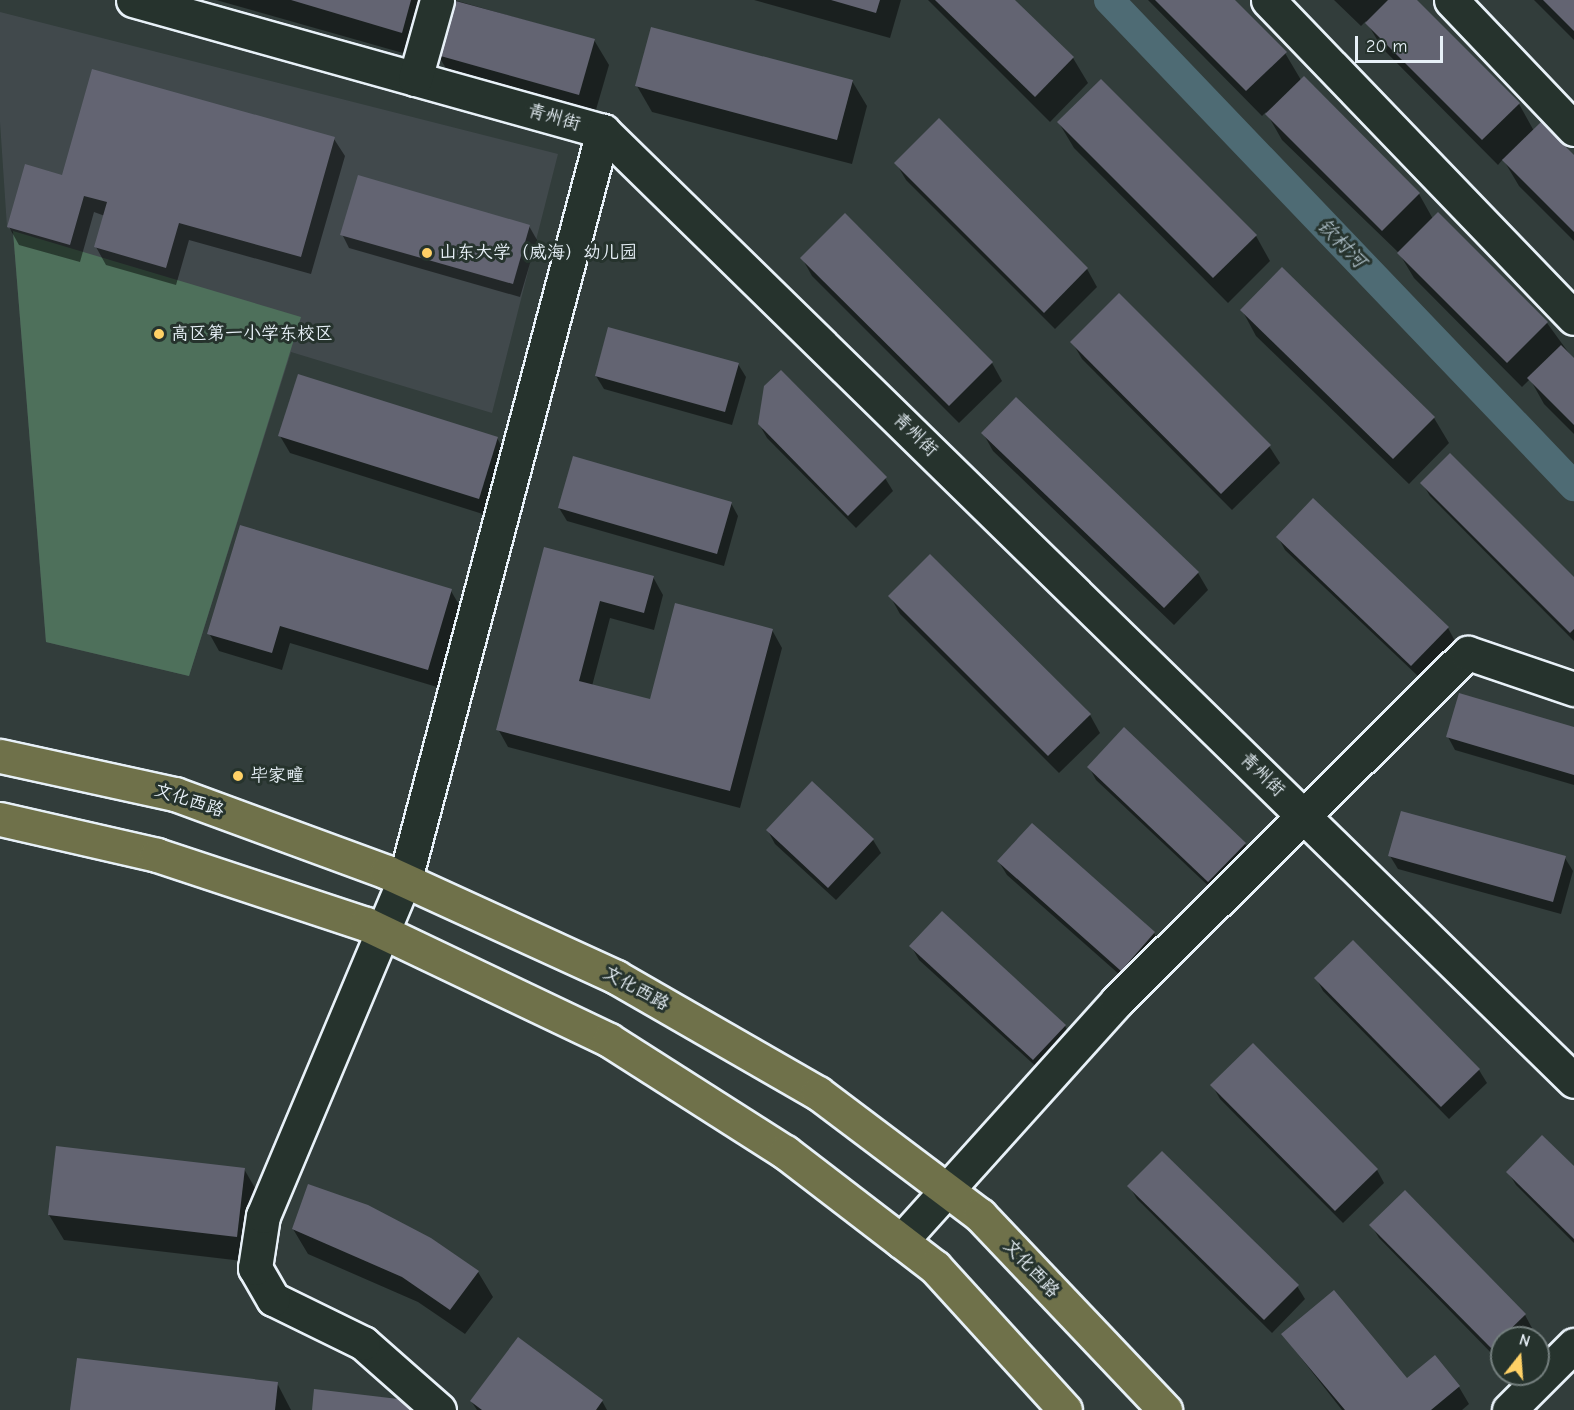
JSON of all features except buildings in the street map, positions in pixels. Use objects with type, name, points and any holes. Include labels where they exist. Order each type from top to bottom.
[{"type":"main road","name":"文化西路","points":[[0,756],[175,794],[405,879],[616,976],[818,1093],[980,1215],[1165,1410]]},
{"type":"main road","points":[[0,819],[157,855],[384,932],[609,1040],[785,1152],[935,1267],[1065,1410]]},
{"type":"street","name":"青州街","points":[[133,0],[603,131],[1574,1082]]},
{"type":"street","points":[[415,79],[437,0]]},
{"type":"street","points":[[1268,0],[1574,318]]},
{"type":"street","points":[[1451,0],[1574,129]]},
{"type":"street","points":[[438,1410],[363,1343],[273,1299],[255,1268],[263,1216],[405,879],[603,131]]},
{"type":"street","points":[[901,1241],[946,1190],[983,1154],[1117,1002],[1468,653],[1574,689]]},
{"type":"street","points":[[1509,1410],[1574,1345]]},
{"type":"shaded area","name":"高区第一小学东校区","points":[[0,12],[558,154],[492,413],[291,352],[189,676],[46,642],[13,232],[7,227],[0,122]]},
{"type":"green space","points":[[13,231],[301,317],[189,676],[46,642]]},
{"type":"waterway","name":"钦村河","points":[[1109,0],[1574,486]]},
{"type":"place","name":"山东大学（威海）幼儿园","points":[[427,253]]},
{"type":"place","name":"高区第一小学东校区","points":[[159,334]]},
{"type":"place","name":"毕家疃","points":[[238,776]]}]
